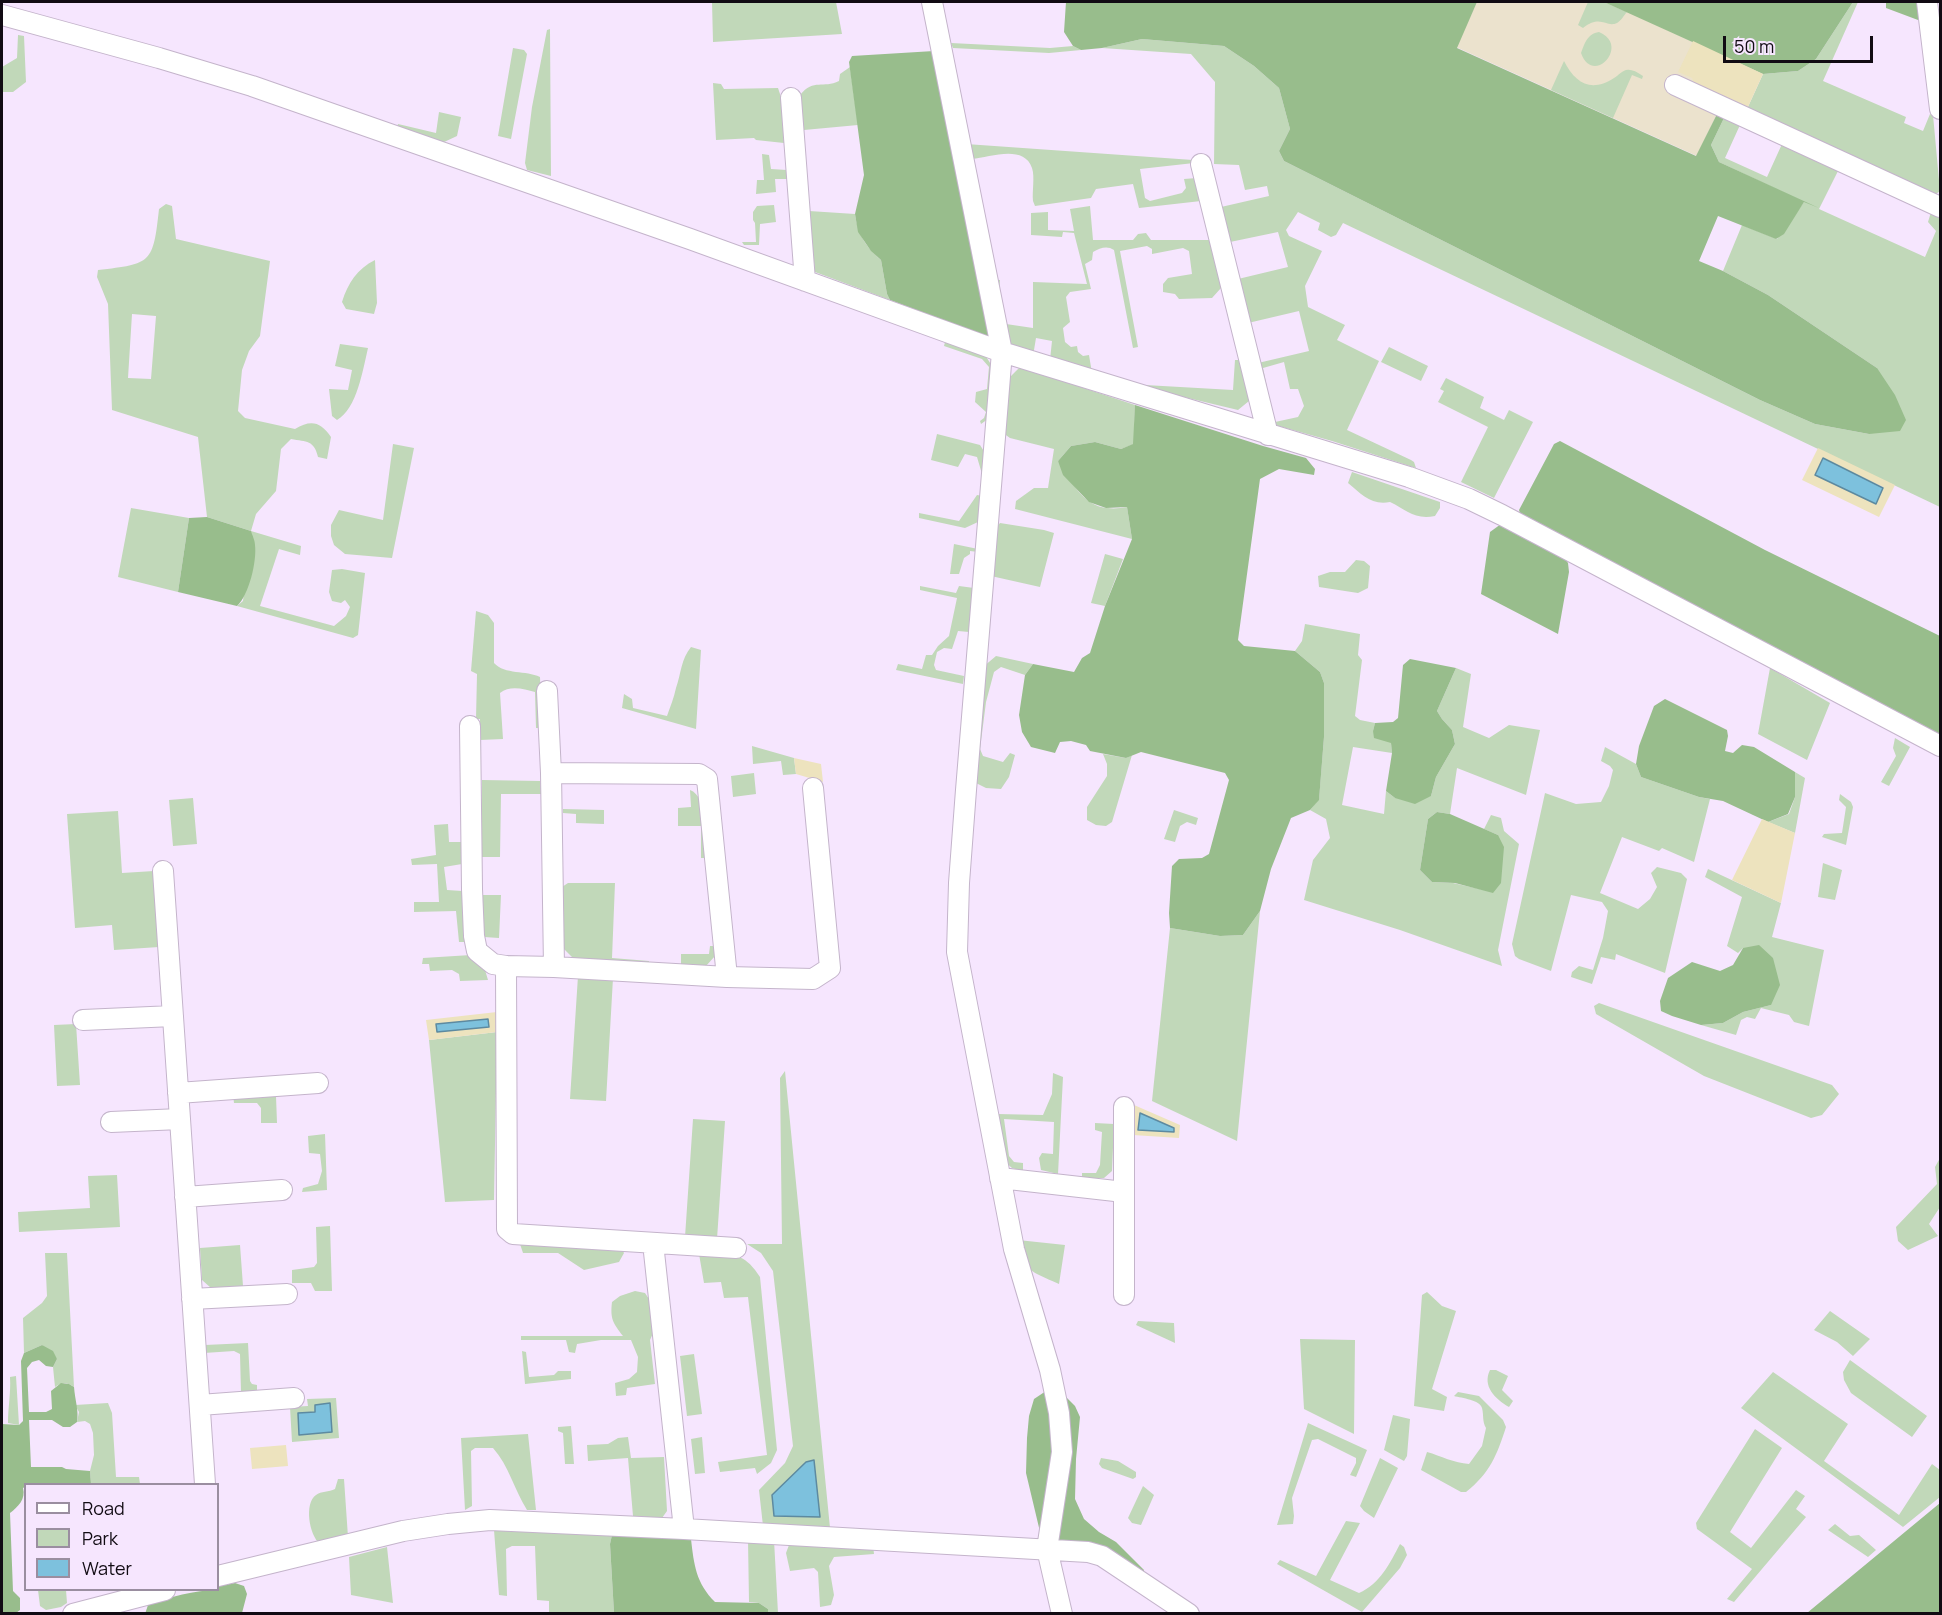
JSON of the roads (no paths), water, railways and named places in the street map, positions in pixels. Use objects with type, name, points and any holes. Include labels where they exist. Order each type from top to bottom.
[{"type":"street","points":[[932,2],[959,147],[1002,352],[960,872],[957,952],[1014,1249],[1050,1370],[1059,1413],[1062,1452],[1047,1549],[1062,1614]]},
{"type":"street","points":[[1927,2],[1941,109]]},
{"type":"street","points":[[2,15],[252,86],[1002,352],[1409,477],[1469,499],[1577,553],[1941,746]]},
{"type":"street","points":[[1675,85],[1941,207]]},
{"type":"street","points":[[791,98],[805,281]]},
{"type":"street","points":[[1201,164],[1268,435]]},
{"type":"street","points":[[547,691],[551,773],[554,967]]},
{"type":"street","points":[[470,726],[474,936],[477,951],[493,964],[727,977],[813,979],[830,968],[813,788]]},
{"type":"street","points":[[551,773],[699,774],[707,779],[727,977]]},
{"type":"street","points":[[163,870],[205,1483]]},
{"type":"street","points":[[506,966],[507,1229],[513,1234],[736,1248]]},
{"type":"street","points":[[83,1020],[173,1016]]},
{"type":"street","points":[[178,1093],[318,1083]]},
{"type":"street","points":[[1124,1107],[1124,1295]]},
{"type":"street","points":[[111,1122],[180,1119]]},
{"type":"street","points":[[1000,1178],[1124,1192]]},
{"type":"street","points":[[185,1197],[282,1190]]},
{"type":"street","points":[[653,1243],[684,1529]]},
{"type":"street","points":[[192,1299],[287,1294]]},
{"type":"street","points":[[200,1405],[294,1398]]},
{"type":"street","points":[[219,1576],[403,1532],[490,1520],[1088,1552],[1102,1556],[1190,1614]]},
{"type":"street","points":[[72,1614],[161,1591]]},
{"type":"water","points":[[1823,458],[1883,488],[1876,504],[1815,475]]},
{"type":"water","points":[[488,1019],[489,1027],[437,1032],[436,1024]]},
{"type":"water","points":[[1140,1113],[1174,1128],[1174,1132],[1138,1130]]},
{"type":"water","points":[[330,1403],[332,1432],[299,1435],[298,1413],[315,1412],[315,1405]]},
{"type":"water","points":[[814,1460],[820,1517],[774,1516],[772,1495],[806,1462]]}]
